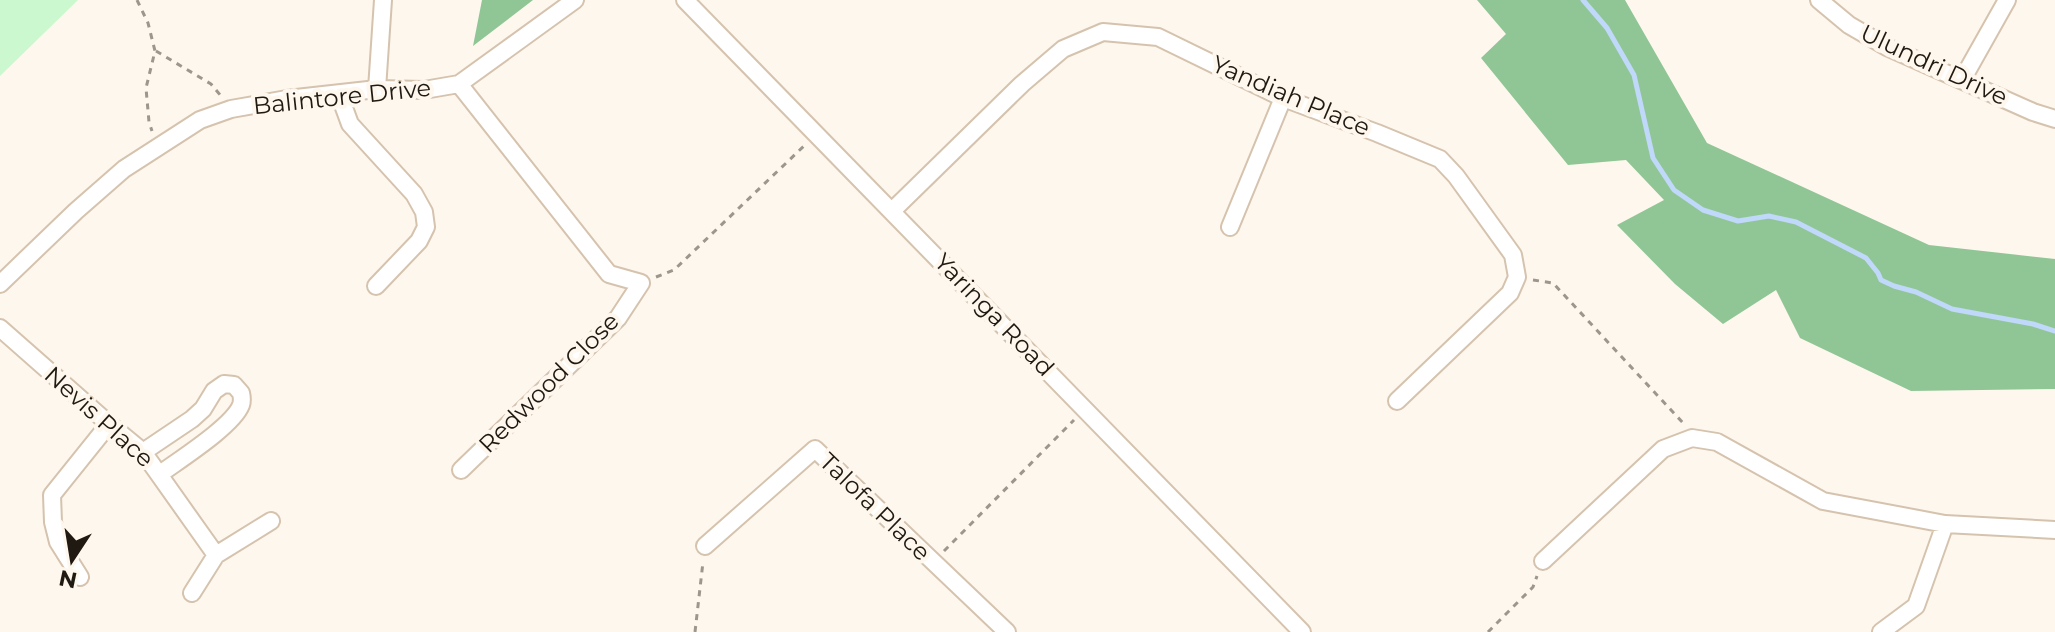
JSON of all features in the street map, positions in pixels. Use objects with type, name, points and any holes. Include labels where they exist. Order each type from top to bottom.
[{"type":"street","points":[[377,89],[383,0]]},
{"type":"street","name":"Balintore Drive","points":[[0,284],[124,169],[200,120],[231,109],[287,99],[377,89],[424,90],[459,84],[575,0]]},
{"type":"street","name":"Yaringa Road","points":[[685,0],[1302,632]]},
{"type":"street","name":"Ulundri Drive","points":[[1819,0],[1849,25],[1887,47],[2055,119]]},
{"type":"street","points":[[1962,80],[2007,0]]},
{"type":"street","name":"Yandiah Place","points":[[892,211],[1022,84],[1063,49],[1103,32],[1158,37],[1283,98],[1440,159],[1456,176],[1513,255],[1517,277]]},
{"type":"street","name":"Redwood Close","points":[[459,84],[609,274],[641,283],[618,318],[461,470]]},
{"type":"street","points":[[339,94],[350,124],[414,194],[424,212],[426,227],[419,241],[376,286]]},
{"type":"street","points":[[1230,227],[1283,98]]},
{"type":"street","points":[[1397,401],[1510,293],[1517,277]]},
{"type":"street","name":"Nevis Place","points":[[0,328],[143,452],[216,555]]},
{"type":"street","points":[[143,452],[192,419],[203,409],[214,391],[224,384],[234,385],[241,393],[242,404],[235,415],[160,474]]},
{"type":"street","points":[[80,577],[58,542],[53,522],[52,495],[109,424]]},
{"type":"street","points":[[1543,561],[1663,449],[1692,438],[1717,442],[1823,501],[1945,524],[2055,530]]},
{"type":"street","name":"Talofa Place","points":[[705,546],[815,449],[1007,632]]},
{"type":"street","points":[[192,593],[216,555],[271,521]]},
{"type":"street","points":[[1881,632],[1916,606],[1945,524]]},
{"type":"path","points":[[137,0],[148,23],[155,51],[146,88],[149,122],[157,146]]},
{"type":"path","points":[[155,51],[211,84],[231,109]]},
{"type":"path","points":[[641,283],[674,270],[817,133]]},
{"type":"path","points":[[1517,277],[1553,283],[1682,420],[1692,438]]},
{"type":"path","points":[[933,562],[1086,409]]},
{"type":"path","points":[[695,632],[705,546]]},
{"type":"path","points":[[1488,632],[1533,587],[1543,561]]},
{"type":"green space","points":[[0,0],[78,0],[0,76]]},
{"type":"green space","points":[[482,0],[533,0],[473,46]]},
{"type":"green space","points":[[1477,0],[1625,0],[1707,143],[1929,245],[2055,259],[2055,389],[1911,391],[1800,338],[1776,290],[1723,324],[1675,284],[1617,225],[1664,200],[1626,160],[1568,165],[1481,58],[1506,34]]},
{"type":"waterway","points":[[1583,0],[1607,28],[1634,75],[1653,158],[1674,190],[1703,210],[1738,221],[1769,216],[1796,222],[1866,258],[1881,280],[1952,309],[2055,331]]}]
